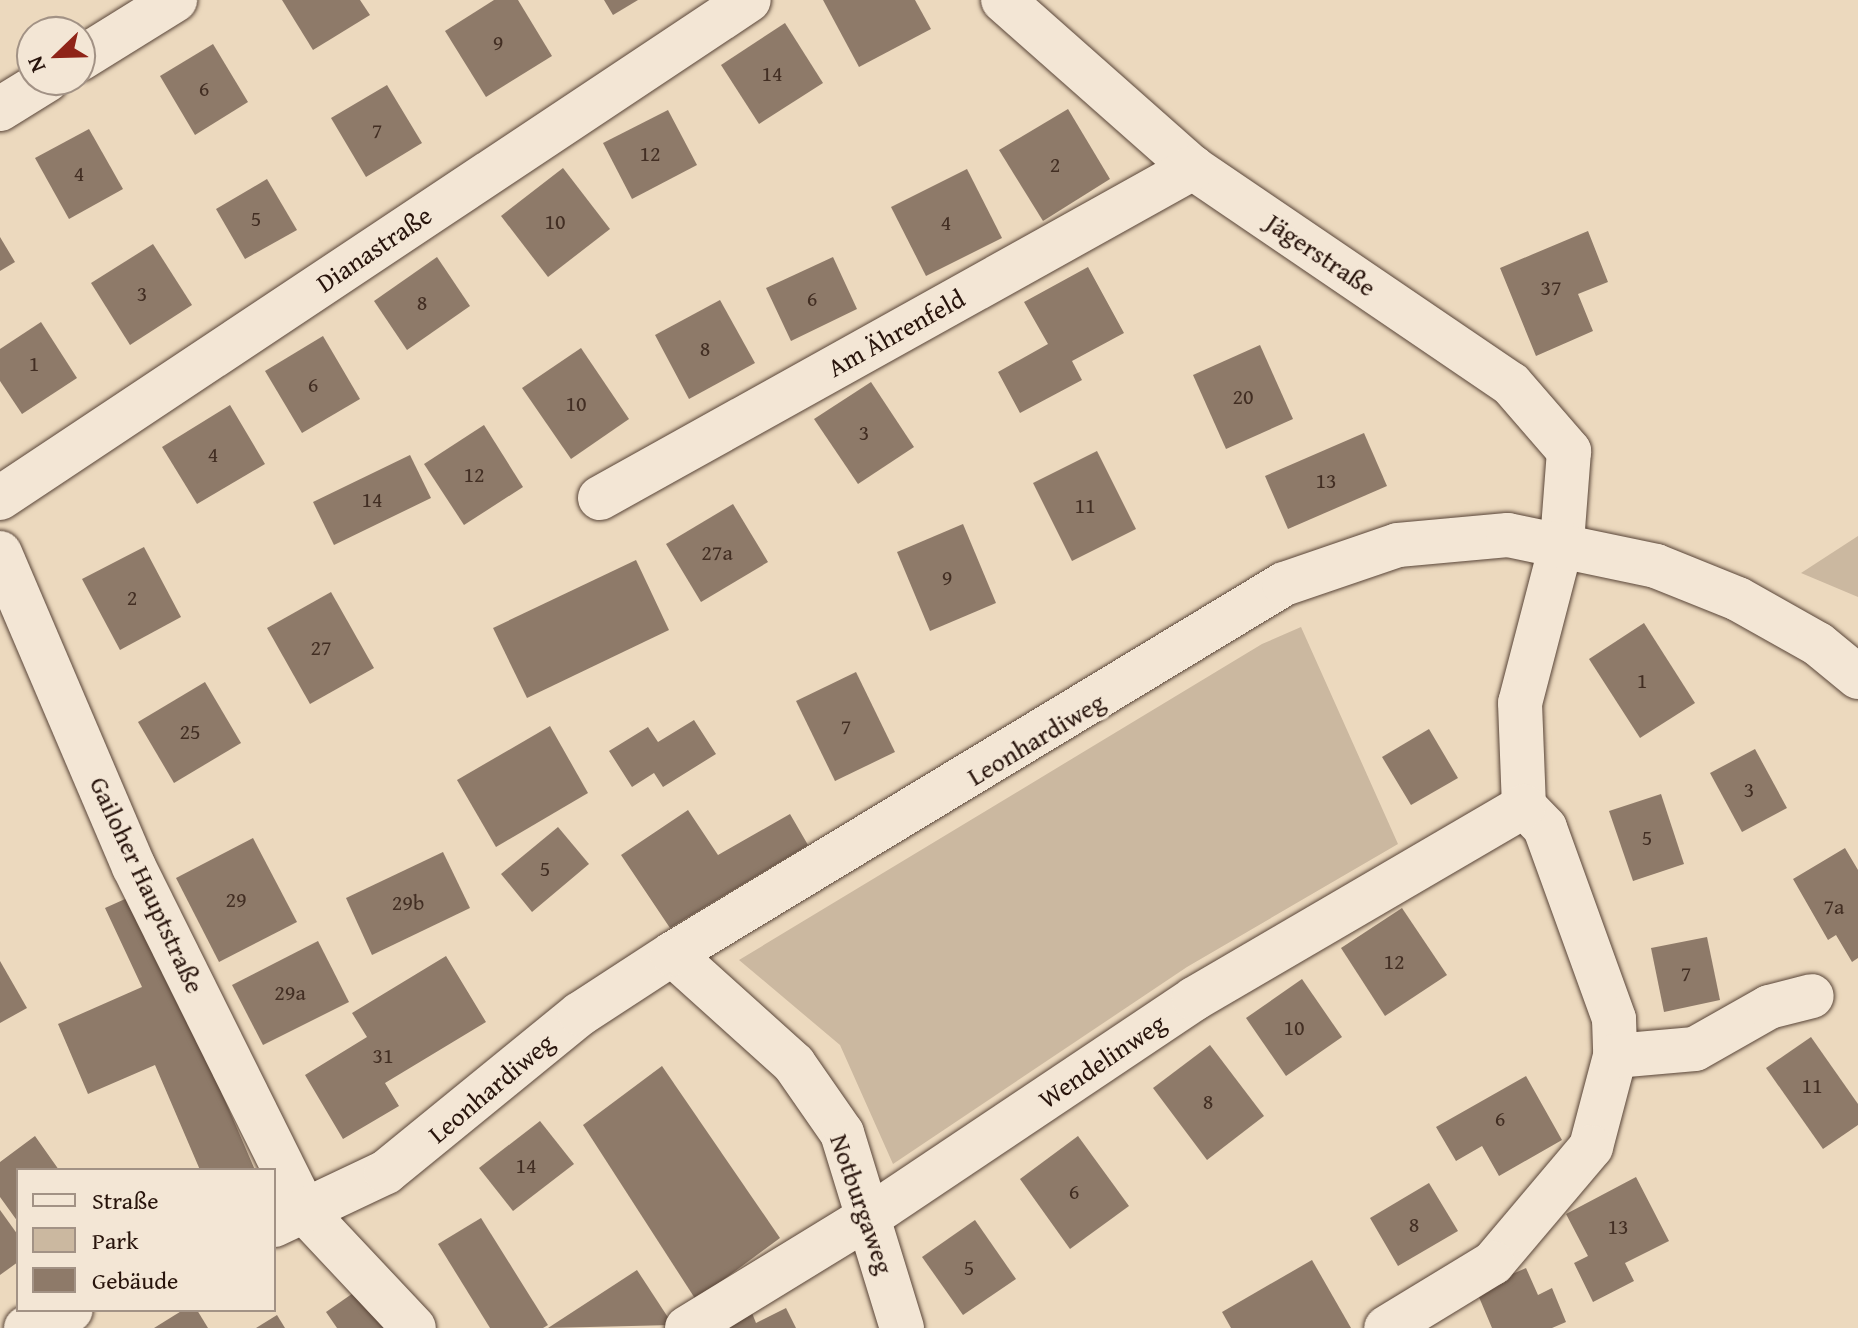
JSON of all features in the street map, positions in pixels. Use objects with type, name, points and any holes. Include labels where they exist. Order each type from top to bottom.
[{"type":"street","points":[[96,49],[175,0]]},
{"type":"street","name":"Dianastraße","points":[[0,498],[749,0]]},
{"type":"street","name":"Jägerstraße","points":[[1003,0],[1193,168],[1511,384],[1569,451],[1562,542],[1520,703],[1524,806]]},
{"type":"street","points":[[0,109],[21,96]]},
{"type":"street","name":"Am Ährenfeld","points":[[600,498],[1193,168]]},
{"type":"street","name":"Leonhardiweg","points":[[290,1218],[416,1151],[580,1014],[672,954],[1284,584],[1398,545],[1508,535],[1562,542],[1656,566],[1738,599],[1818,644],[1858,677]]},
{"type":"street","name":"Gailoher Hauptstraße","points":[[0,553],[134,867],[268,1168]]},
{"type":"street","points":[[1386,1328],[1493,1263],[1591,1147],[1615,1056],[1614,1019],[1550,843],[1524,806]]},
{"type":"street","name":"Wendelinweg","points":[[687,1328],[870,1216],[1194,999],[1524,806]]},
{"type":"street","name":"Notburgaweg","points":[[672,954],[794,1064],[842,1133],[902,1328]]},
{"type":"street","points":[[1615,1056],[1695,1049],[1769,1007],[1812,996]]},
{"type":"street","name":"Gailoher Hauptstraße","points":[[276,1186],[290,1218]]},
{"type":"street","points":[[290,1218],[414,1328]]},
{"type":"street","points":[[26,1328],[66,1312]]},
{"type":"green space","points":[[1858,536],[1858,597],[1801,573]]},
{"type":"green space","points":[[1301,627],[1398,844],[1187,967],[893,1164],[840,1045],[739,960],[1262,644]]},
{"type":"building","points":[[282,0],[360,0],[370,15],[313,50]]},
{"type":"building","points":[[494,0],[518,0],[552,56],[486,97],[445,31]]},
{"type":"building","points":[[604,0],[638,0],[613,15]]},
{"type":"building","points":[[823,0],[915,0],[931,29],[859,67]]},
{"type":"building","points":[[785,23],[823,83],[759,124],[721,65]]},
{"type":"building","points":[[213,44],[248,102],[195,135],[160,76]]},
{"type":"building","points":[[387,85],[422,143],[366,177],[331,118]]},
{"type":"building","points":[[1068,109],[1110,179],[1043,221],[999,150]]},
{"type":"building","points":[[668,110],[697,165],[632,199],[603,143]]},
{"type":"building","points":[[89,129],[123,189],[69,219],[35,158]]},
{"type":"building","points":[[563,168],[610,229],[548,277],[501,216]]},
{"type":"building","points":[[967,169],[1002,238],[926,276],[891,207]]},
{"type":"building","points":[[267,179],[297,230],[245,259],[216,209]]},
{"type":"building","points":[[1588,231],[1608,282],[1578,294],[1593,331],[1536,356],[1500,268]]},
{"type":"building","points":[[0,237],[15,262],[0,271]]},
{"type":"building","points":[[153,244],[192,305],[130,345],[91,283]]},
{"type":"building","points":[[437,257],[470,306],[407,350],[374,301]]},
{"type":"building","points":[[833,257],[857,309],[791,341],[766,288]]},
{"type":"building","points":[[1088,267],[1124,333],[1072,361],[1082,380],[1020,413],[998,372],[1048,344],[1024,302]]},
{"type":"building","points":[[720,300],[755,363],[689,399],[655,335]]},
{"type":"building","points":[[41,322],[77,378],[22,414],[0,381],[0,349]]},
{"type":"building","points":[[323,336],[360,399],[302,433],[265,371]]},
{"type":"building","points":[[1260,345],[1293,419],[1226,449],[1193,375]]},
{"type":"building","points":[[581,348],[629,419],[571,459],[522,388]]},
{"type":"building","points":[[871,382],[914,447],[858,484],[814,419]]},
{"type":"building","points":[[230,405],[265,464],[197,504],[162,447]]},
{"type":"building","points":[[484,425],[523,487],[464,525],[424,464]]},
{"type":"building","points":[[1364,433],[1387,486],[1288,529],[1265,476]]},
{"type":"building","points":[[1097,451],[1136,529],[1072,561],[1033,483]]},
{"type":"building","points":[[410,455],[431,498],[334,545],[313,502]]},
{"type":"building","points":[[733,504],[768,562],[701,602],[666,544]]},
{"type":"building","points":[[963,524],[996,603],[930,631],[897,552]]},
{"type":"building","points":[[144,547],[181,617],[120,650],[82,579]]},
{"type":"building","points":[[636,560],[669,630],[527,698],[493,628]]},
{"type":"building","points":[[331,592],[374,668],[310,704],[267,628]]},
{"type":"building","points":[[1644,623],[1695,703],[1640,738],[1589,659]]},
{"type":"building","points":[[856,672],[895,752],[835,781],[796,701]]},
{"type":"building","points":[[205,682],[241,743],[174,783],[138,722]]},
{"type":"building","points":[[694,720],[716,754],[663,787],[654,773],[632,787],[609,751],[648,727],[658,742]]},
{"type":"building","points":[[550,726],[588,793],[496,847],[457,780]]},
{"type":"building","points":[[1429,729],[1458,778],[1411,805],[1382,757]]},
{"type":"building","points":[[1755,749],[1787,808],[1742,832],[1710,773]]},
{"type":"building","points":[[1661,794],[1684,864],[1633,881],[1609,811]]},
{"type":"building","points":[[688,810],[718,855],[790,814],[808,845],[670,928],[621,855]]},
{"type":"building","points":[[558,827],[589,864],[532,912],[501,874]]},
{"type":"building","points":[[253,838],[297,922],[219,962],[176,878]]},
{"type":"building","points":[[1845,848],[1858,870],[1858,958],[1852,962],[1836,935],[1828,940],[1793,879]]},
{"type":"building","points":[[443,852],[470,908],[372,955],[346,898]]},
{"type":"building","points":[[134,895],[254,1168],[199,1168],[155,1065],[88,1094],[58,1024],[142,987],[105,908]]},
{"type":"building","points":[[1402,908],[1447,975],[1385,1016],[1341,948]]},
{"type":"building","points":[[1707,937],[1720,1000],[1664,1012],[1651,948]]},
{"type":"building","points":[[318,941],[349,1002],[263,1045],[232,985]]},
{"type":"building","points":[[446,956],[486,1022],[385,1083],[399,1106],[343,1139],[305,1075],[367,1037],[352,1013]]},
{"type":"building","points":[[0,961],[27,1008],[0,1023]]},
{"type":"building","points":[[1302,979],[1342,1037],[1286,1076],[1246,1018]]},
{"type":"building","points":[[1811,1037],[1858,1104],[1858,1125],[1823,1149],[1766,1068]]},
{"type":"building","points":[[1210,1045],[1264,1116],[1207,1160],[1153,1088]]},
{"type":"building","points":[[662,1066],[780,1238],[696,1300],[583,1125]]},
{"type":"building","points":[[1526,1076],[1562,1140],[1499,1176],[1482,1146],[1456,1161],[1436,1127]]},
{"type":"building","points":[[540,1121],[574,1164],[513,1211],[479,1168]]},
{"type":"building","points":[[35,1136],[58,1168],[16,1168],[16,1219],[0,1197],[0,1162]]},
{"type":"building","points":[[1078,1136],[1129,1206],[1070,1249],[1020,1179]]},
{"type":"building","points":[[1636,1177],[1669,1241],[1625,1263],[1634,1281],[1593,1302],[1574,1263],[1588,1256],[1566,1214]]},
{"type":"building","points":[[1429,1183],[1458,1231],[1398,1266],[1370,1218]]},
{"type":"building","points":[[0,1210],[16,1232],[16,1263],[0,1275]]},
{"type":"building","points":[[481,1218],[548,1325],[543,1328],[490,1328],[438,1244]]},
{"type":"building","points":[[975,1220],[1016,1279],[963,1315],[922,1257]]},
{"type":"building","points":[[1312,1260],[1351,1328],[1231,1328],[1222,1312]]},
{"type":"building","points":[[1526,1268],[1538,1295],[1552,1288],[1566,1322],[1552,1328],[1492,1328],[1476,1290]]},
{"type":"building","points":[[637,1270],[673,1325],[548,1328]]},
{"type":"building","points":[[359,1289],[384,1328],[337,1328],[326,1312]]},
{"type":"building","points":[[786,1308],[796,1328],[722,1328],[752,1313],[756,1323]]},
{"type":"building","points":[[180,1312],[198,1312],[208,1328],[154,1328]]},
{"type":"building","points":[[277,1315],[285,1328],[256,1328]]}]
